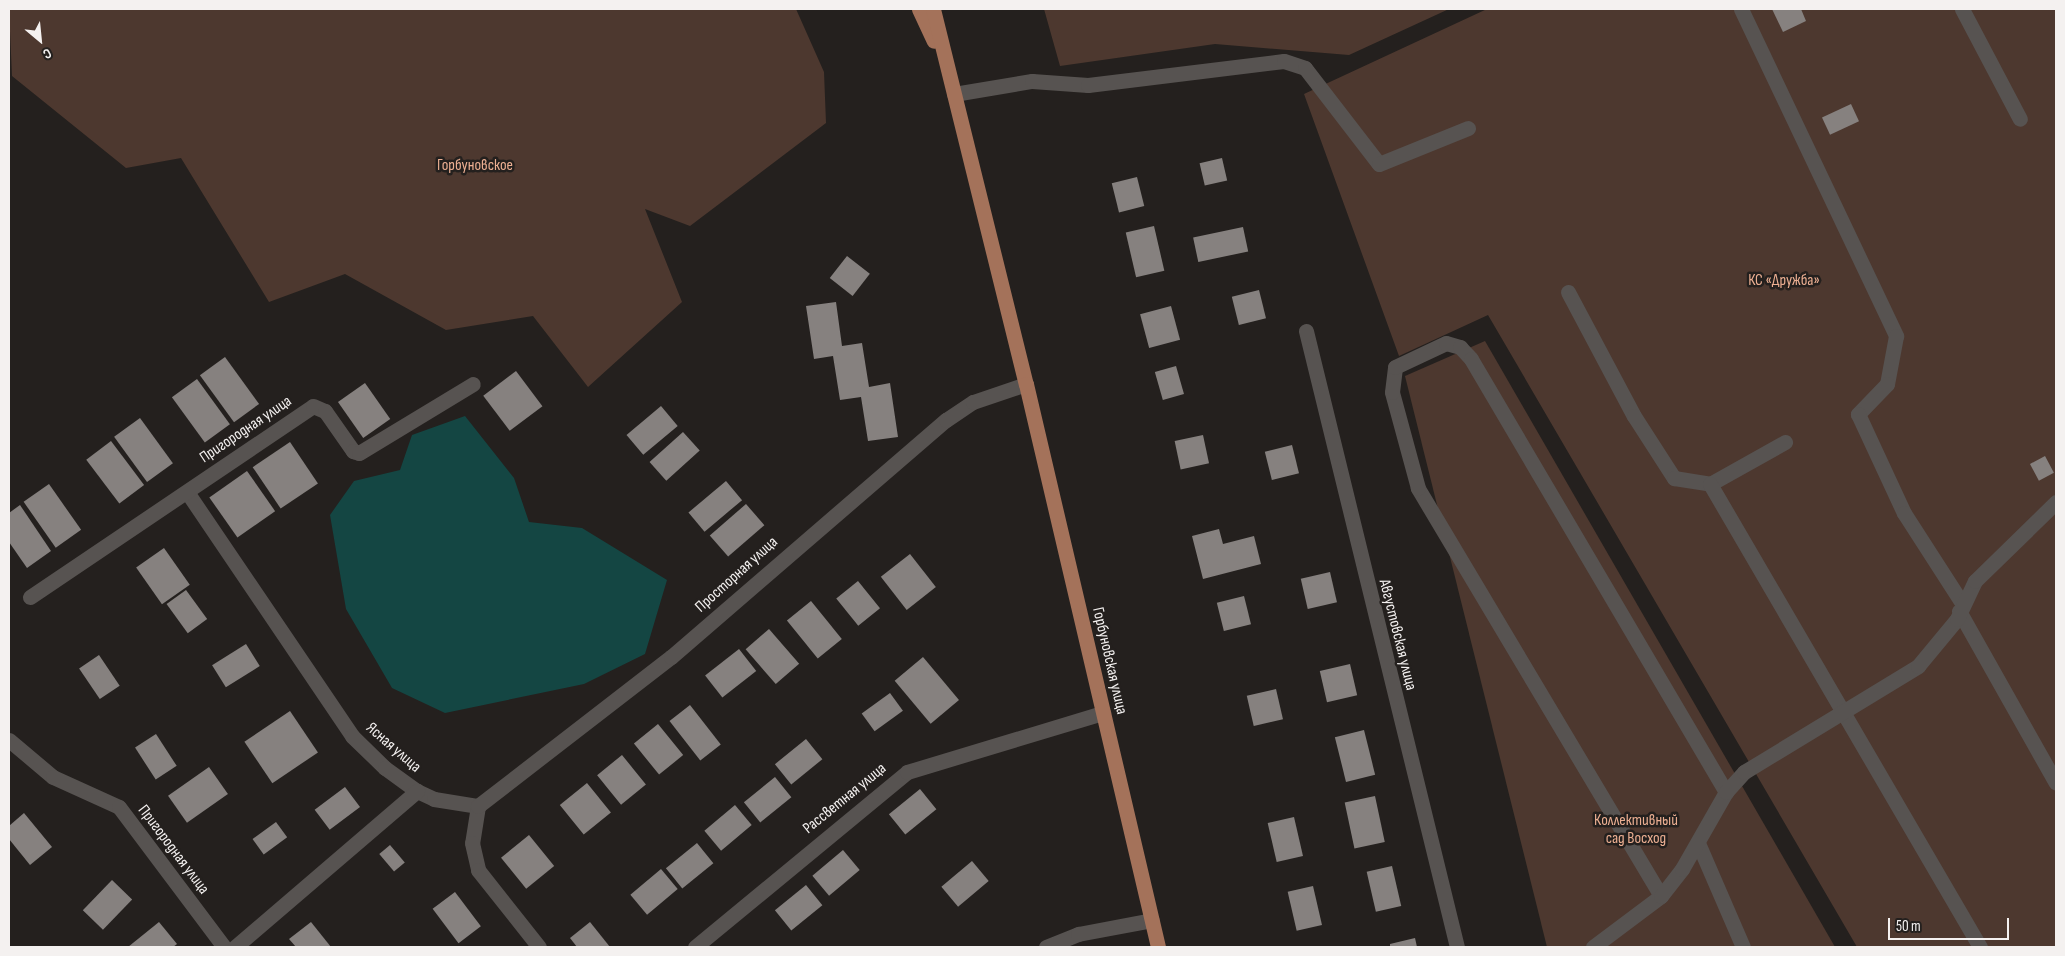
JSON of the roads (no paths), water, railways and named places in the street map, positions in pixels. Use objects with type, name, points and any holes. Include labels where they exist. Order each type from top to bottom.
[{"type":"main road","points":[[919,9],[948,70]]},
{"type":"main road","points":[[933,9],[948,70]]},
{"type":"main road","name":"Горбуновская улица","points":[[948,70],[1026,384],[1158,947]]},
{"type":"street","points":[[1741,9],[1896,336],[1887,384],[1858,414],[1904,513],[1961,607],[2056,783]]},
{"type":"street","points":[[1962,9],[2020,119]]},
{"type":"street","points":[[954,94],[1032,81],[1088,85],[1284,61],[1305,68],[1379,164],[1468,128]]},
{"type":"street","points":[[1568,292],[1587,333],[1662,463],[1674,478],[1710,484],[1785,442]]},
{"type":"street","name":"Августовская улица","points":[[1306,331],[1457,947]]},
{"type":"street","points":[[1661,896],[1418,488],[1392,392],[1395,367],[1446,343],[1460,347],[1471,359],[1726,792]]},
{"type":"street","name":"Пригородная улица","points":[[30,597],[313,406],[325,411],[353,451],[359,453],[473,384]]},
{"type":"street","name":"Просторная улица","points":[[478,806],[671,657],[946,420],[973,402],[1026,384]]},
{"type":"street","points":[[1710,484],[1980,947]]},
{"type":"street","name":"Ясная улица","points":[[187,492],[352,736],[385,768],[417,791],[434,799],[478,806]]},
{"type":"street","points":[[1593,947],[1661,896],[1698,843],[1726,792],[1744,772],[1918,666],[1938,645],[1975,581],[1999,555],[2056,502]]},
{"type":"street","name":"Рассветная улица","points":[[695,947],[907,772],[1103,714]]},
{"type":"street","name":"Пригородная улица","points":[[10,746],[53,777],[119,807],[224,947]]},
{"type":"street","points":[[235,947],[417,791]]},
{"type":"street","points":[[478,806],[472,843],[478,870],[539,947]]},
{"type":"street","points":[[1698,843],[1743,947]]},
{"type":"street","points":[[1046,947],[1078,934],[1152,920]]},
{"type":"water","points":[[465,416],[514,478],[529,522],[582,528],[667,580],[645,654],[584,684],[445,713],[392,688],[346,609],[330,515],[354,481],[400,470],[412,435]]},
{"type":"park label","name":"Горбуновское","points":[[475,166]]},
{"type":"park label","name":"КС «Дружба»","points":[[1784,281]]},
{"type":"park label","name":"Коллективный сад Восход","points":[[1636,830]]}]
